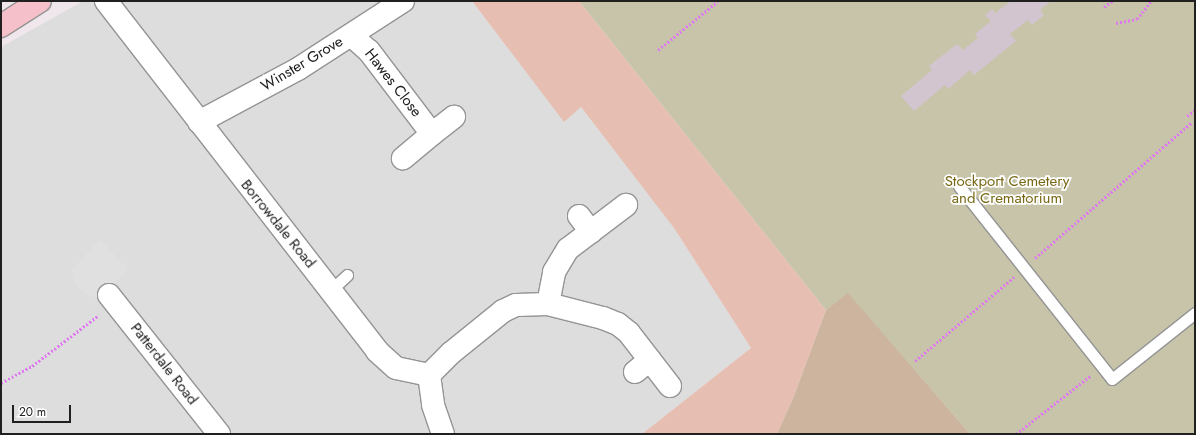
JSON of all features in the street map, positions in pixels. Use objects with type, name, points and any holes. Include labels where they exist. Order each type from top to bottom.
[{"type":"main road","points":[[1,26],[40,1]]},
{"type":"street","name":"Borrowdale Road","points":[[106,1],[246,184],[331,290],[383,358],[396,368],[413,373],[429,375]]},
{"type":"street","name":"Winster Grove","points":[[199,122],[298,69],[403,1]]},
{"type":"street","name":"Hawes Close","points":[[351,35],[369,51],[432,134]]},
{"type":"street","points":[[403,158],[454,117]]},
{"type":"street","points":[[548,304],[554,272],[585,224],[626,205]]},
{"type":"street","name":"Patterdale Road","points":[[112,299],[219,434]]},
{"type":"street","points":[[443,434],[433,405],[429,375],[451,353],[503,311],[516,305],[548,304],[603,318],[618,324],[629,333],[642,366],[670,386]]},
{"type":"lane","points":[[959,186],[1112,379],[1195,313]]},
{"type":"lane","points":[[331,290],[348,275]]},
{"type":"path","points":[[658,50],[718,1]]},
{"type":"path","points":[[1104,7],[1112,1]]},
{"type":"path","points":[[1116,23],[1137,19],[1151,1]]},
{"type":"path","points":[[1187,116],[1195,110]]},
{"type":"path","points":[[915,361],[1192,122]]},
{"type":"path","points":[[1,383],[32,366],[57,349],[112,299]]},
{"type":"path","points":[[1016,434],[1088,376],[1112,379]]},
{"type":"shaded area","points":[[83,1],[472,1],[564,121],[580,106],[667,217],[751,348],[642,434],[1,434],[1,47]]},
{"type":"shaded area","points":[[472,1],[579,1],[826,310],[794,396],[777,434],[642,434],[751,348],[674,228],[581,107],[564,122]]},
{"type":"shaded area","points":[[100,240],[128,269],[113,285],[109,295],[96,298],[84,293],[73,279],[72,269]]},
{"type":"shaded area","points":[[848,292],[970,434],[777,434],[794,396],[826,310]]},
{"type":"green space","name":"Stockport Cemetery and Crematorium","points":[[579,1],[1195,1],[1195,434],[970,434],[848,293],[826,310]]},
{"type":"building","points":[[1011,1],[1051,1],[1040,10],[1044,15],[1032,25],[1028,20],[1010,34],[1016,41],[974,75],[970,70],[948,89],[945,85],[914,111],[901,96],[932,70],[929,66],[957,44],[963,50],[978,38],[975,34],[991,21],[985,15],[992,9],[995,13]]}]
